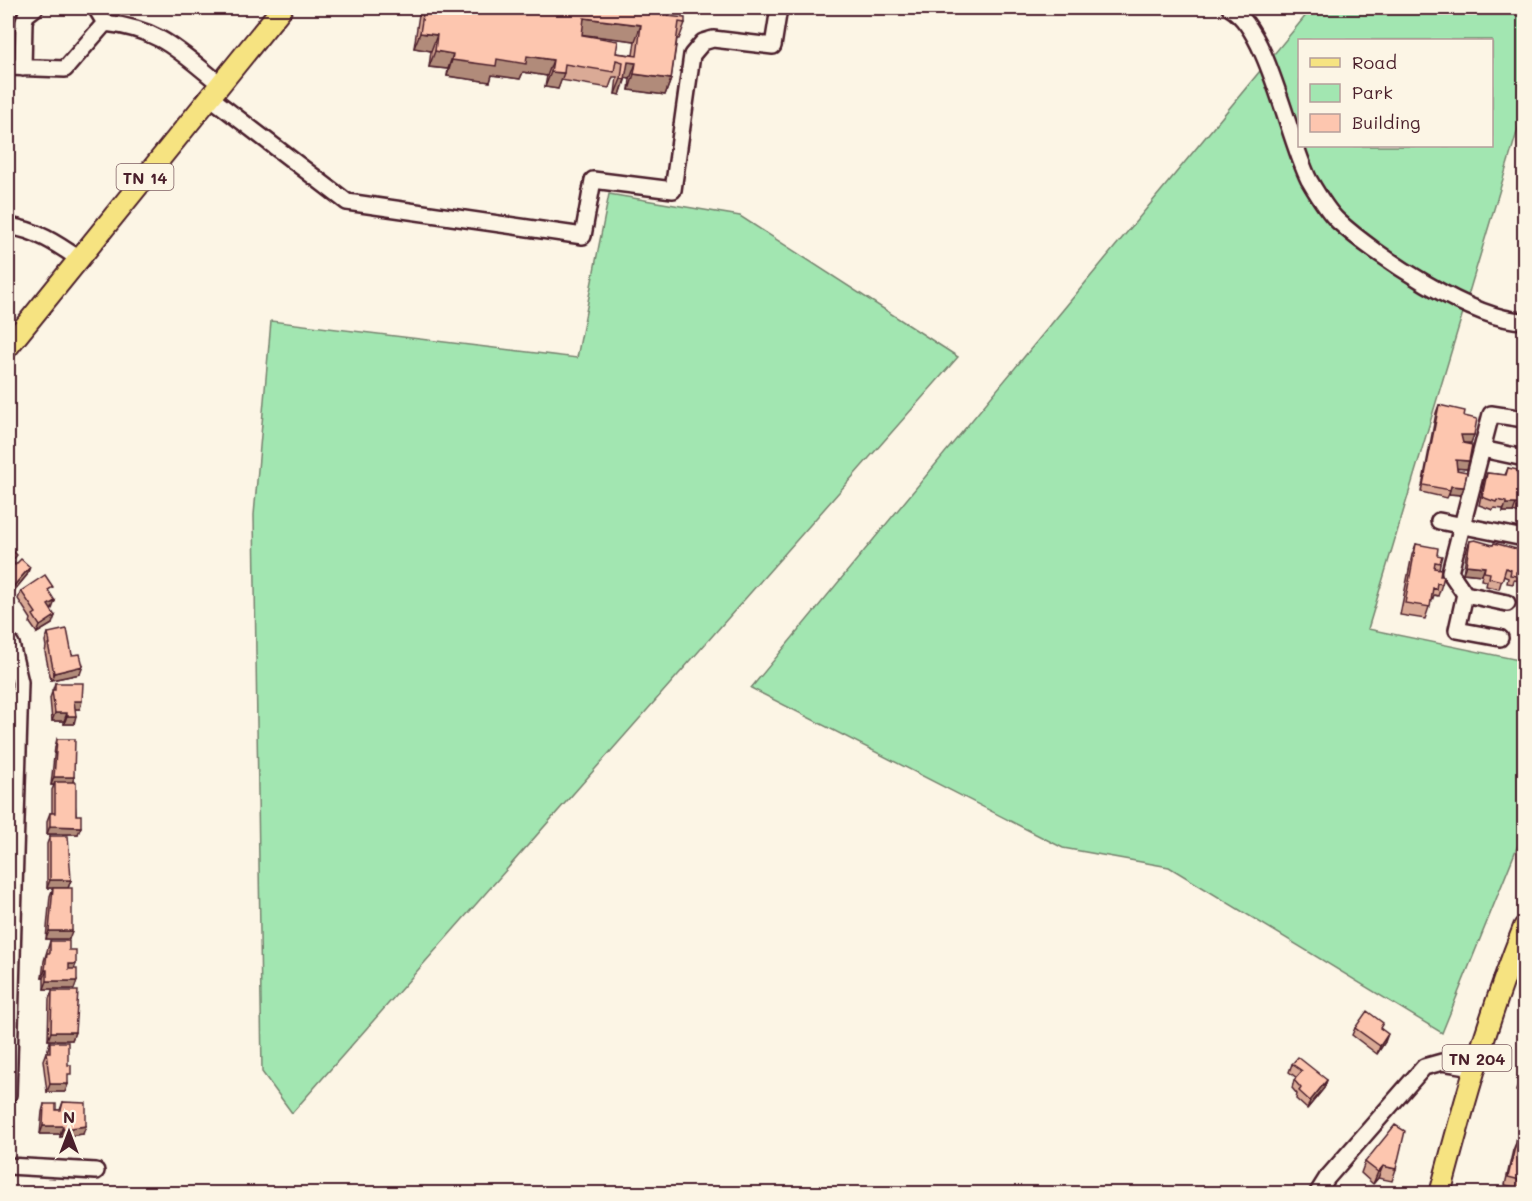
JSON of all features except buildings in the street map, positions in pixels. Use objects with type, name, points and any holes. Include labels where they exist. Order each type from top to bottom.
[{"type":"main road","name":"TN 14","points":[[8,344],[282,8]]},
{"type":"main road","name":"TN 204","points":[[1440,1194],[1474,1067],[1499,990],[1524,927]]},
{"type":"street","points":[[23,68],[24,22],[26,15],[35,8]]},
{"type":"street","points":[[96,8],[105,23]]},
{"type":"street","points":[[105,23],[140,28],[154,34],[215,91],[347,202],[583,236],[594,180],[673,190],[692,55],[703,42],[713,39],[773,46],[779,8]]},
{"type":"street","points":[[1230,8],[1236,11],[1257,40],[1309,179],[1336,220],[1422,283],[1496,316],[1524,321]]},
{"type":"street","points":[[8,67],[65,69],[105,23]]},
{"type":"street","points":[[8,226],[23,228],[45,236],[79,259]]},
{"type":"street","points":[[1507,603],[1465,594],[1450,572],[1491,414],[1524,419]]},
{"type":"street","points":[[1482,449],[1524,458]]},
{"type":"street","points":[[1439,521],[1524,538]]},
{"type":"street","points":[[1465,594],[1458,630],[1500,638]]},
{"type":"street","points":[[8,641],[11,644],[20,682],[11,844],[8,1095]]},
{"type":"street","points":[[1317,1194],[1327,1178],[1424,1067],[1442,1062],[1474,1067]]},
{"type":"street","points":[[8,1166],[96,1171]]},
{"type":"green space","points":[[1312,8],[1524,8],[1524,109],[1368,629],[1524,661],[1524,830],[1442,1033],[1169,867],[1063,848],[751,688]]},
{"type":"green space","points":[[609,194],[740,216],[958,357],[292,1113],[262,1072],[254,515],[271,321],[577,358]]}]
